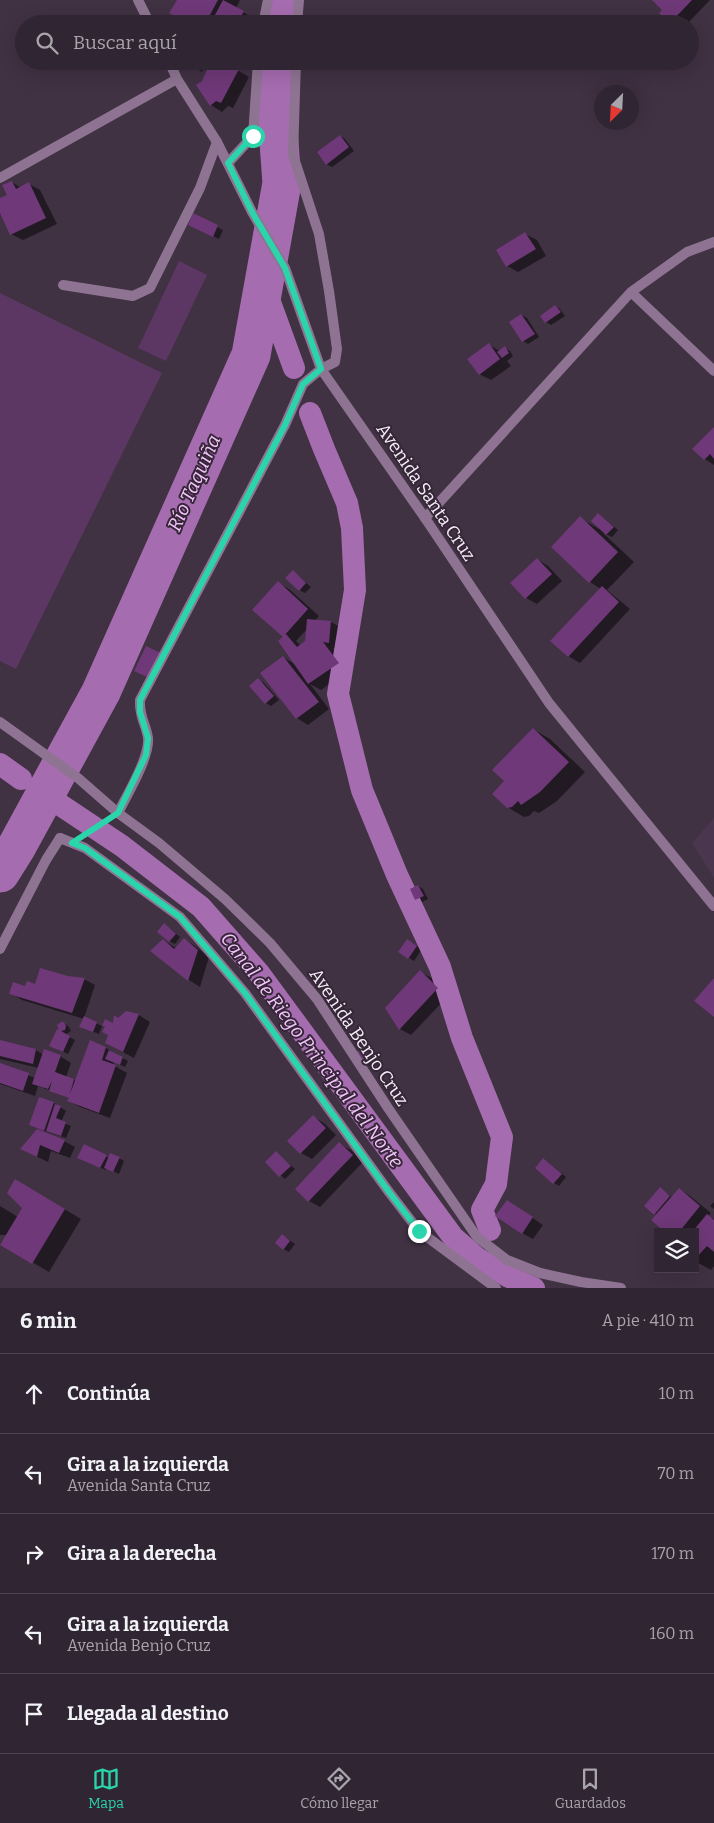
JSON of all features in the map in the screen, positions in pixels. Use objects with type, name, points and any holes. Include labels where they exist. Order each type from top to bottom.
[{"type":"street","points":[[138,0],[146,15]]},
{"type":"street","points":[[265,15],[268,0]]},
{"type":"street","points":[[297,15],[299,0]]},
{"type":"street","name":"Avenida Santa Cruz","points":[[173,70],[228,163],[252,212],[285,268],[321,369],[425,518],[549,703],[714,906]]},
{"type":"street","points":[[228,163],[253,136],[257,70]]},
{"type":"street","points":[[118,813],[146,755],[148,738],[140,712],[140,700],[285,425],[303,384],[321,369],[335,362],[337,349],[319,234],[293,154],[296,70]]},
{"type":"street","points":[[0,178],[177,79]]},
{"type":"street","points":[[64,285],[133,296],[150,288],[200,188],[216,142]]},
{"type":"street","points":[[425,518],[632,292],[687,252],[714,242]]},
{"type":"street","points":[[632,292],[714,371]]},
{"type":"street","name":"Avenida Benjo Cruz","points":[[0,722],[78,778],[118,813],[159,843],[225,899],[270,943],[312,992],[388,1108],[477,1237],[507,1260],[540,1274],[622,1288]]},
{"type":"street","points":[[0,949],[46,860],[60,838],[85,848],[180,917],[245,993],[419,1231],[496,1288]]},
{"type":"path","points":[[72,843],[118,813]]},
{"type":"shaded area","points":[[179,261],[207,275],[166,361],[138,348]]},
{"type":"shaded area","points":[[0,293],[162,373],[16,669],[0,661]]},
{"type":"shaded area","points":[[714,818],[714,878],[692,843]]},
{"type":"building","points":[[177,0],[218,0],[210,15],[172,15],[169,13]]},
{"type":"building","points":[[223,0],[244,11],[242,15],[215,15]]},
{"type":"building","points":[[652,0],[692,0],[678,15],[661,15],[659,13],[662,10]]},
{"type":"building","points":[[207,70],[238,70],[221,103],[216,101],[210,106],[196,85],[202,81]]},
{"type":"building","points":[[340,135],[349,147],[326,165],[317,152]]},
{"type":"building","points":[[12,181],[16,189],[29,182],[46,218],[10,235],[0,213],[0,198],[7,195],[2,185]]},
{"type":"building","points":[[193,213],[218,225],[213,237],[188,225]]},
{"type":"building","points":[[525,232],[536,249],[506,267],[496,250]]},
{"type":"building","points":[[555,305],[561,312],[545,323],[540,316]]},
{"type":"building","points":[[521,314],[535,334],[522,342],[509,322]]},
{"type":"building","points":[[489,343],[500,359],[479,375],[467,359]]},
{"type":"building","points":[[505,346],[509,353],[502,358],[497,352]]},
{"type":"building","points":[[714,427],[714,459],[710,454],[704,460],[692,449]]},
{"type":"building","points":[[598,513],[614,527],[606,535],[591,521]]},
{"type":"building","points":[[580,516],[618,552],[589,583],[551,547]]},
{"type":"building","points":[[537,558],[552,574],[525,599],[510,583]]},
{"type":"building","points":[[293,570],[306,583],[299,591],[285,578]]},
{"type":"building","points":[[278,581],[308,609],[283,637],[252,610]]},
{"type":"building","points":[[602,586],[619,602],[568,657],[550,641]]},
{"type":"building","points":[[307,619],[331,621],[329,643],[323,642],[339,663],[308,684],[278,641],[286,634],[297,647],[305,641]]},
{"type":"building","points":[[146,646],[161,653],[149,678],[134,671]]},
{"type":"building","points":[[283,656],[319,702],[296,719],[260,673]]},
{"type":"building","points":[[258,678],[274,696],[265,704],[249,686]]},
{"type":"building","points":[[533,728],[569,762],[540,792],[521,805],[518,801],[512,807],[507,808],[492,794],[504,781],[492,770]]},
{"type":"building","points":[[418,885],[424,896],[415,900],[410,889]]},
{"type":"building","points":[[164,923],[176,934],[169,942],[157,932]]},
{"type":"building","points":[[184,938],[198,950],[188,981],[150,951],[163,939],[174,949]]},
{"type":"building","points":[[407,939],[417,946],[408,959],[398,952]]},
{"type":"building","points":[[40,968],[68,976],[85,978],[72,1013],[9,994],[13,982],[25,986],[27,981],[35,984]]},
{"type":"building","points":[[420,970],[438,988],[399,1030],[385,1008]]},
{"type":"building","points":[[714,978],[714,1017],[694,1001]]},
{"type":"building","points":[[126,1011],[139,1014],[123,1052],[105,1043],[108,1035],[102,1032],[105,1026],[102,1026],[105,1019],[113,1023],[114,1015],[118,1018]]},
{"type":"building","points":[[84,1016],[97,1022],[93,1032],[79,1027]]},
{"type":"building","points":[[64,1022],[66,1026],[65,1030],[61,1031],[70,1036],[63,1052],[49,1046],[57,1029],[59,1030],[57,1025]]},
{"type":"building","points":[[0,1040],[36,1049],[33,1064],[0,1056]]},
{"type":"building","points":[[90,1040],[106,1047],[102,1060],[116,1065],[99,1113],[67,1101],[69,1098],[49,1091],[52,1081],[48,1089],[32,1084],[44,1049],[61,1055],[55,1072],[74,1079],[70,1094]]},
{"type":"building","points":[[109,1050],[123,1057],[120,1065],[105,1059]]},
{"type":"building","points":[[356,1051],[366,1051],[373,1060],[366,1065]]},
{"type":"building","points":[[0,1063],[29,1073],[23,1091],[0,1083]]},
{"type":"building","points":[[39,1097],[54,1102],[44,1131],[29,1125]]},
{"type":"building","points":[[55,1104],[61,1106],[56,1118],[66,1122],[61,1136],[46,1131]]},
{"type":"building","points":[[313,1115],[326,1128],[300,1154],[287,1141]]},
{"type":"building","points":[[37,1129],[65,1140],[59,1153],[40,1145],[37,1157],[20,1149]]},
{"type":"building","points":[[339,1142],[353,1155],[308,1202],[295,1189]]},
{"type":"building","points":[[84,1144],[107,1155],[100,1168],[77,1158]]},
{"type":"building","points":[[276,1151],[291,1166],[279,1177],[265,1162]]},
{"type":"building","points":[[110,1153],[120,1157],[113,1172],[104,1168]]},
{"type":"building","points":[[543,1158],[562,1174],[553,1184],[535,1168]]},
{"type":"building","points":[[15,1179],[65,1209],[32,1264],[0,1245],[22,1208],[7,1193]]},
{"type":"building","points":[[660,1187],[670,1196],[654,1215],[644,1206]]},
{"type":"building","points":[[679,1188],[700,1206],[682,1228],[660,1228],[651,1220]]},
{"type":"building","points":[[507,1200],[533,1217],[522,1234],[495,1216]]},
{"type":"building","points":[[707,1214],[714,1220],[714,1252],[707,1246],[699,1255],[699,1228],[695,1228]]},
{"type":"building","points":[[282,1234],[290,1241],[283,1250],[275,1243]]},
{"type":"waterway","name":"Río Taquiña","points":[[280,15],[283,0]]},
{"type":"waterway","name":"Río Taquiña","points":[[0,873],[17,846],[101,692],[251,355],[282,183],[274,70]]},
{"type":"waterway","points":[[263,283],[294,368]]},
{"type":"waterway","points":[[310,413],[347,503],[352,528],[355,590],[338,694],[362,790],[397,875],[440,967],[462,1038],[502,1137],[496,1184],[482,1210],[490,1230]]},
{"type":"waterway","name":"Canal de Riego Principal del Norte","points":[[0,764],[21,779]]},
{"type":"waterway","name":"Canal de Riego Principal del Norte","points":[[56,802],[122,846],[201,907],[259,973],[453,1237],[477,1258],[509,1277],[534,1288]]},
{"type":"route","points":[[253,136],[228,163],[252,212],[285,268],[321,369],[303,384],[285,425],[140,700],[140,712],[148,738],[146,755],[118,813],[72,843],[85,848],[180,917],[245,993],[419,1231]]}]
